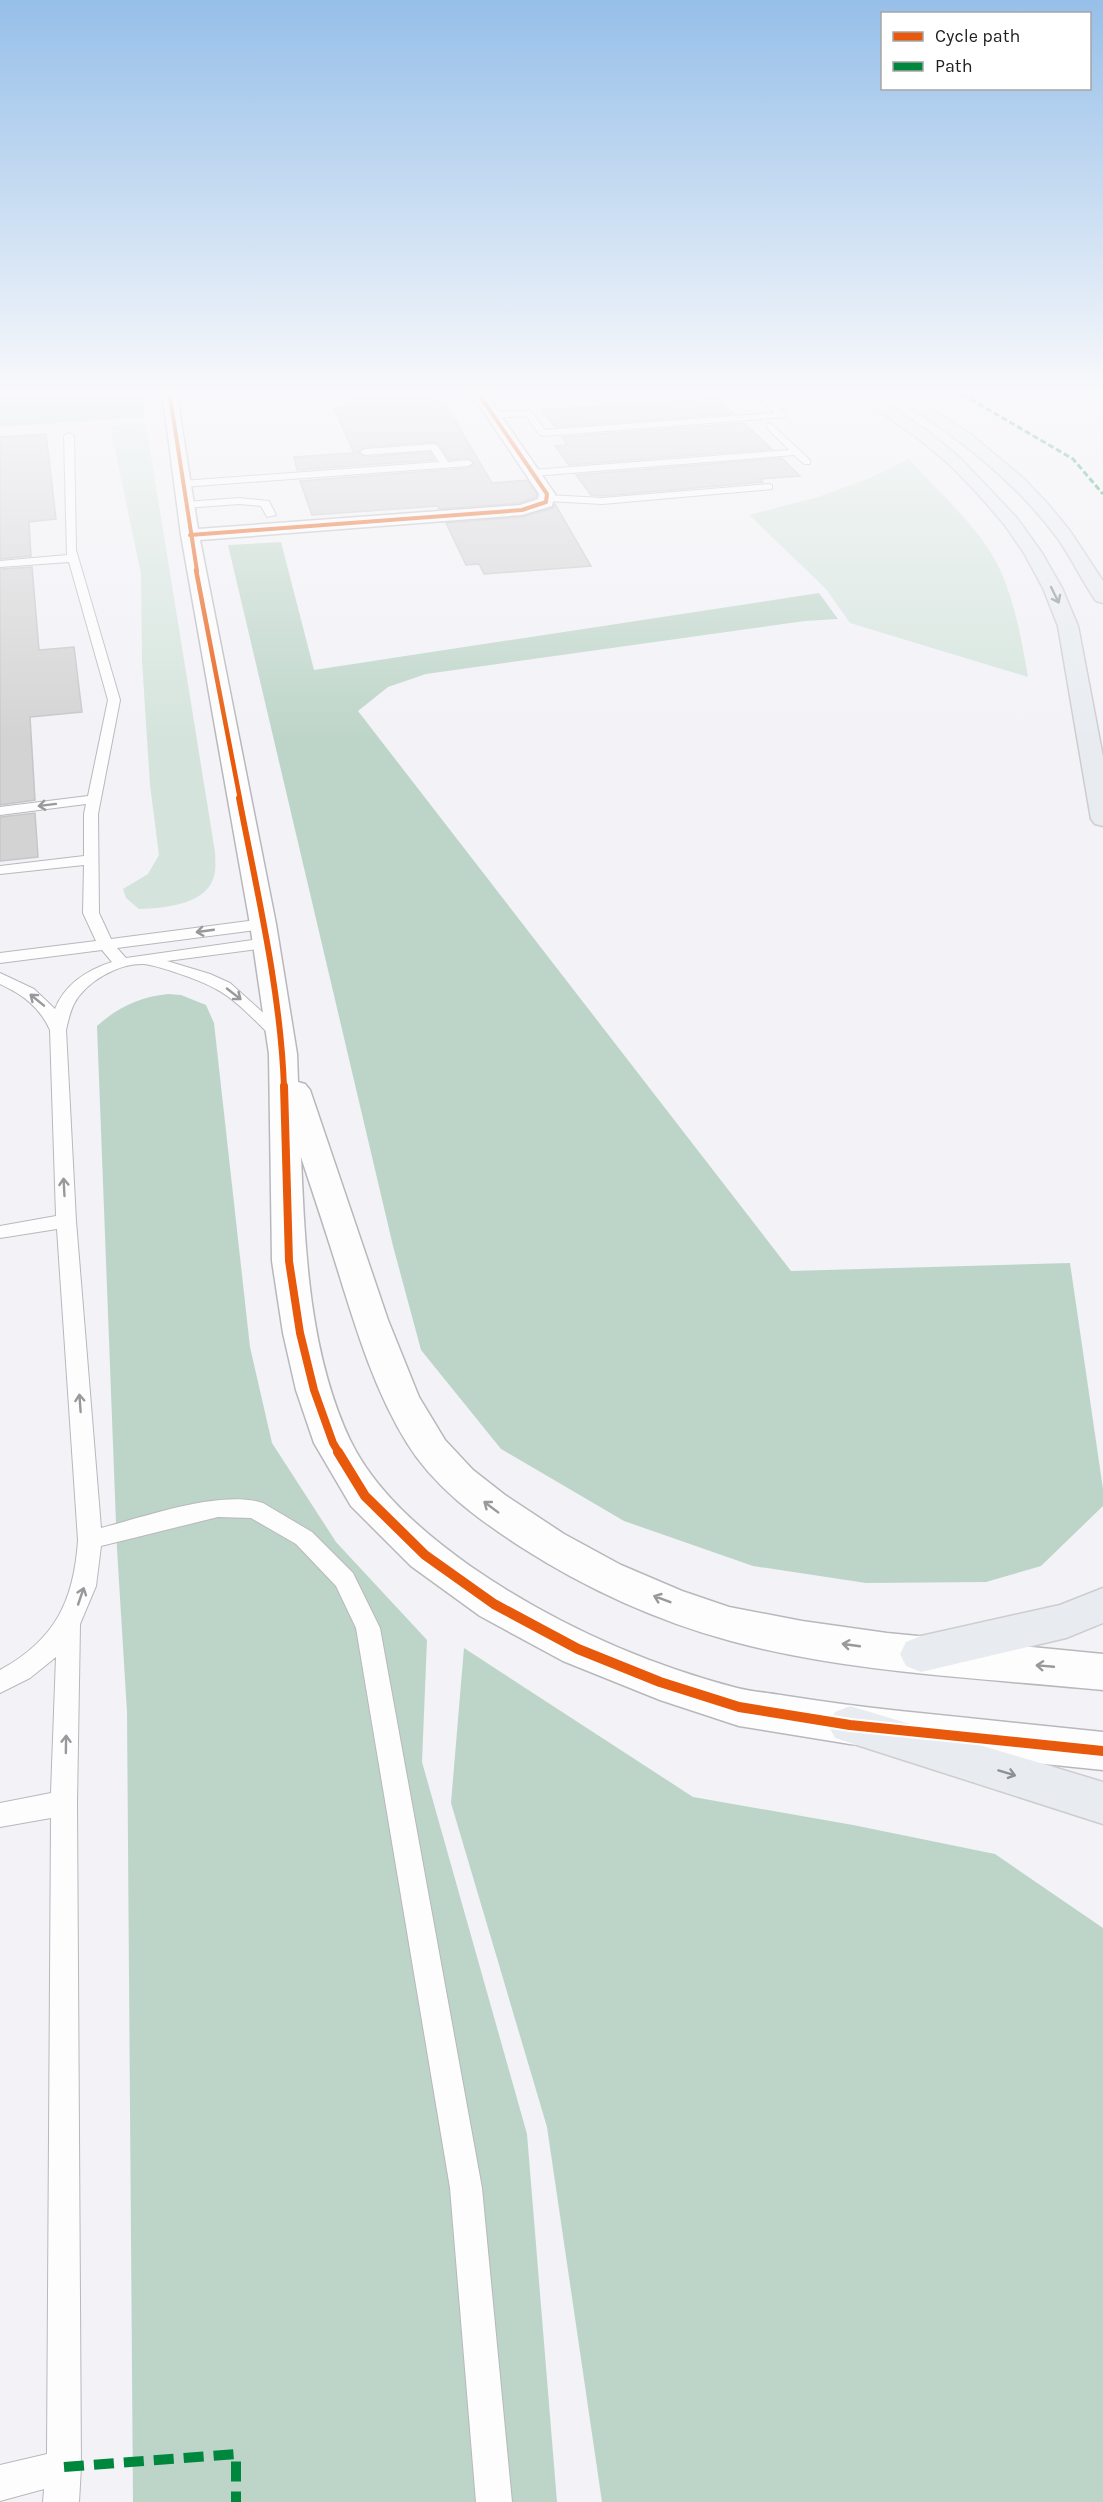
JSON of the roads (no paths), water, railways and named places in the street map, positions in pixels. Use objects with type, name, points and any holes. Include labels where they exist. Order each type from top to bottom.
[{"type":"main road","points":[[1001,507],[1034,553],[1068,626],[1103,819]]},
{"type":"main road","points":[[1042,507],[1078,553],[1103,597]]},
{"type":"main road","points":[[921,1654],[1065,1621],[1103,1605]]},
{"type":"main road","points":[[850,1725],[1103,1804]]},
{"type":"street","points":[[186,507],[264,933],[282,1045],[289,1261],[300,1333],[314,1390],[333,1443],[365,1496],[425,1554],[494,1604],[578,1649],[660,1682],[739,1707],[850,1725],[1103,1751]]},
{"type":"street","points":[[190,535],[522,510],[532,507]]},
{"type":"street","points":[[282,1045],[370,1322],[411,1417],[438,1458],[489,1506],[549,1546],[611,1578],[692,1611],[757,1630],[854,1646],[1103,1672]]},
{"type":"lane","points":[[71,507],[73,558],[114,700],[91,814],[91,913],[106,945],[122,963]]},
{"type":"lane","points":[[267,507],[271,515]]},
{"type":"lane","points":[[0,564],[73,558]]},
{"type":"lane","points":[[0,811],[94,799]]},
{"type":"lane","points":[[0,870],[91,860]]},
{"type":"lane","points":[[0,958],[106,945],[264,933]]},
{"type":"lane","points":[[57,1030],[66,1003],[80,986],[102,970],[122,963],[264,933]]},
{"type":"lane","points":[[141,960],[176,968],[224,986],[282,1045]]},
{"type":"lane","points":[[0,978],[39,1000],[50,1012],[57,1030],[66,1221],[90,1540],[89,1567],[82,1597],[69,1626],[39,1656],[0,1682]]},
{"type":"lane","points":[[0,1232],[66,1221]]},
{"type":"lane","points":[[90,1540],[218,1508],[255,1509],[304,1538],[345,1580],[368,1628],[466,2188],[494,2502]]},
{"type":"lane","points":[[61,2502],[64,2467],[64,1803],[69,1626]]},
{"type":"lane","points":[[0,1815],[64,1803]]},
{"type":"lane","points":[[0,2483],[64,2467]]}]
